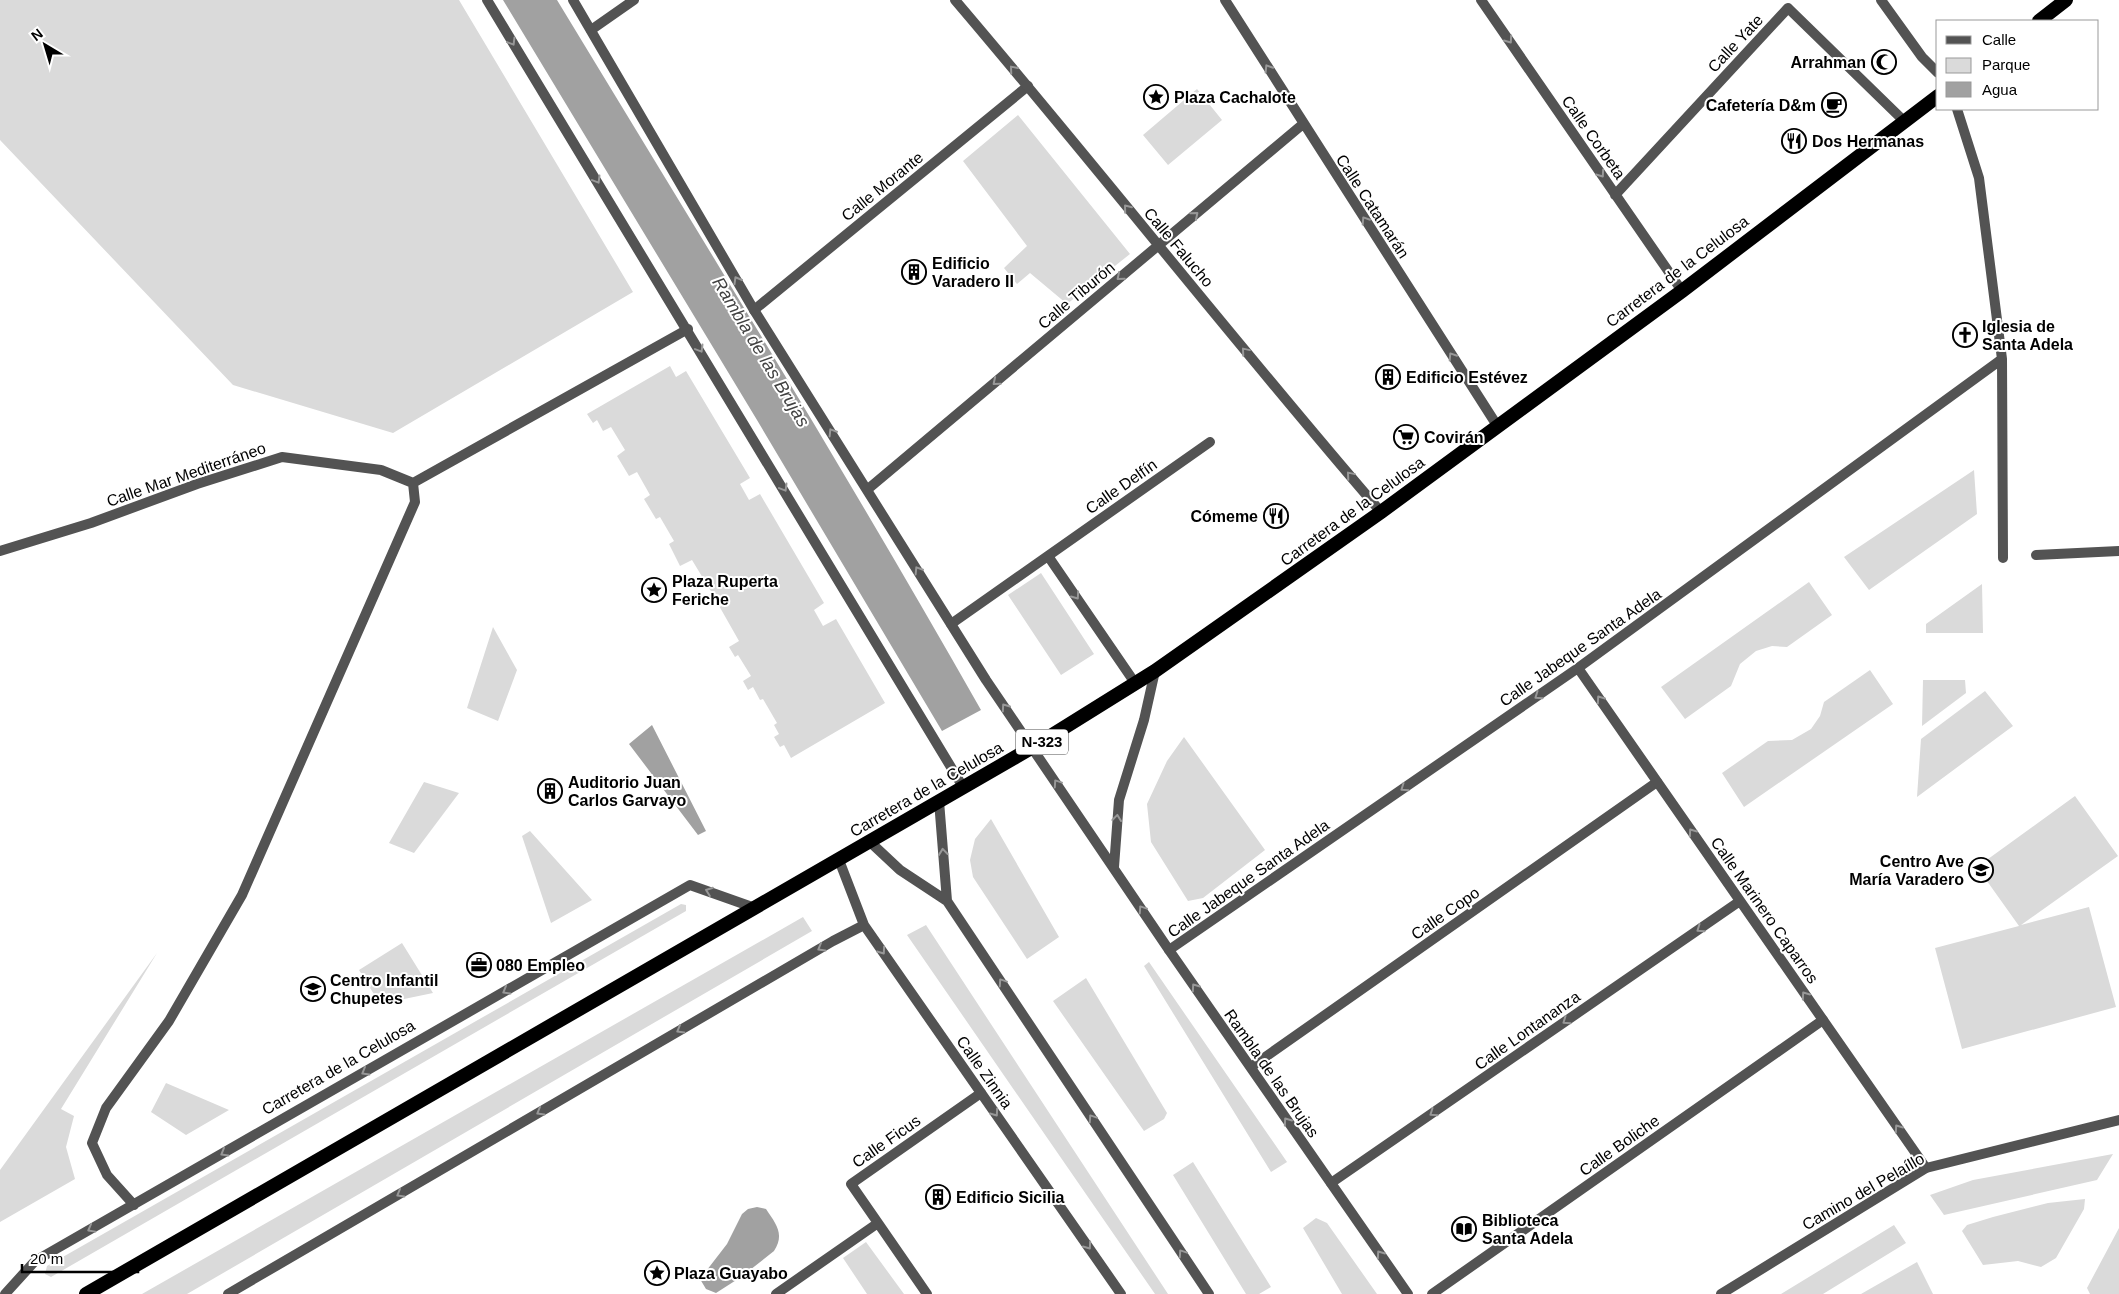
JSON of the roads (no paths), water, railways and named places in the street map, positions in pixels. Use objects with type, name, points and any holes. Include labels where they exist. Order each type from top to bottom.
[{"type":"highway","points":[[2039,20],[2066,0]]},
{"type":"highway","name":"Carretera de la Celulosa","points":[[86,1294],[1033,747],[1155,671],[1498,427],[1682,291],[1936,97]]},
{"type":"street","points":[[487,0],[963,787]]},
{"type":"street","name":"Rambla de las Brujas","points":[[573,0],[754,310],[986,680],[1169,950],[1408,1294]]},
{"type":"street","points":[[591,30],[634,0]]},
{"type":"street","name":"Calle Falucho","points":[[955,0],[1381,512]]},
{"type":"street","name":"Calle Catamarán","points":[[1225,0],[1498,427]]},
{"type":"street","name":"Calle Corbeta","points":[[1481,0],[1682,291]]},
{"type":"street","points":[[1881,0],[1922,57],[1936,71]]},
{"type":"street","name":"Calle Yate","points":[[1615,195],[1788,8],[1904,121]]},
{"type":"street","name":"Calle Morante","points":[[754,310],[1028,86]]},
{"type":"street","points":[[1957,110],[1979,178],[2002,359],[2003,558]]},
{"type":"street","name":"Calle Tiburón","points":[[868,489],[1303,124]]},
{"type":"street","points":[[134,1205],[107,1176],[92,1143],[106,1108],[169,1021],[242,895],[415,502],[413,483],[688,330]]},
{"type":"street","name":"Calle Jabeque Santa Adela","points":[[1169,950],[1578,668],[2002,359]]},
{"type":"street","name":"Calle Delfín","points":[[951,624],[1210,442]]},
{"type":"street","name":"Calle Mar Mediterráneo","points":[[0,552],[91,523],[197,484],[282,457],[381,470],[413,483]]},
{"type":"street","points":[[2036,555],[2119,551]]},
{"type":"street","points":[[1048,556],[1135,683]]},
{"type":"street","name":"Calle Marinero Caparros","points":[[1578,668],[1926,1168]]},
{"type":"street","points":[[1114,867],[1119,800],[1144,720],[1155,671]]},
{"type":"street","name":"Calle Copo","points":[[1250,1067],[1657,782]]},
{"type":"street","points":[[940,801],[947,900]]},
{"type":"street","points":[[869,841],[900,870],[947,900],[1209,1294]]},
{"type":"street","name":"Calle Zinnia","points":[[839,860],[864,925],[1121,1294]]},
{"type":"street","name":"Carretera de la Celulosa","points":[[6,1294],[35,1261],[690,884],[755,908]]},
{"type":"street","name":"Calle Lontananza","points":[[1330,1183],[1740,901]]},
{"type":"street","points":[[228,1294],[833,940],[864,925]]},
{"type":"street","name":"Calle Boliche","points":[[1432,1294],[1823,1020]]},
{"type":"street","name":"Calle Ficus","points":[[878,1223],[851,1184],[981,1093]]},
{"type":"street","name":"Camino del Pelaíllo","points":[[1721,1294],[1926,1168],[2119,1120]]},
{"type":"street","points":[[776,1294],[878,1223],[927,1294]]},
{"type":"water","points":[[503,0],[557,0],[825,442],[981,710],[942,731],[757,420]]},
{"type":"water","points":[[652,725],[706,831],[698,835],[629,744]]},
{"type":"water","points":[[757,1207],[766,1209],[778,1229],[779,1239],[774,1251],[741,1277],[716,1293],[706,1289],[700,1279],[727,1244],[742,1214],[748,1209]]},
{"type":"place","name":"Arrahman","points":[[1884,62]]},
{"type":"place","name":"Plaza Cachalote","points":[[1156,97]]},
{"type":"place","name":"Cafetería D&m","points":[[1834,105]]},
{"type":"place","name":"Dos Hermanas","points":[[1794,141]]},
{"type":"place","name":"Edificio Varadero II","points":[[914,272]]},
{"type":"place","name":"Iglesia de Santa Adela","points":[[1965,335]]},
{"type":"place","name":"Edificio Estévez","points":[[1388,377]]},
{"type":"place","name":"Covirán","points":[[1406,437]]},
{"type":"place","name":"Cómeme","points":[[1276,516]]},
{"type":"place","name":"Plaza Ruperta Feriche","points":[[654,590]]},
{"type":"place","name":"Auditorio Juan Carlos Garvayo","points":[[550,791]]},
{"type":"place","name":"Centro Ave María Varadero","points":[[1981,870]]},
{"type":"place","name":"080 Empleo","points":[[479,965]]},
{"type":"place","name":"Centro Infantil Chupetes","points":[[313,989]]},
{"type":"place","name":"Edificio Sicilia","points":[[938,1197]]},
{"type":"place","name":"Biblioteca Santa Adela","points":[[1464,1229]]},
{"type":"place","name":"Plaza Guayabo","points":[[657,1273]]}]
